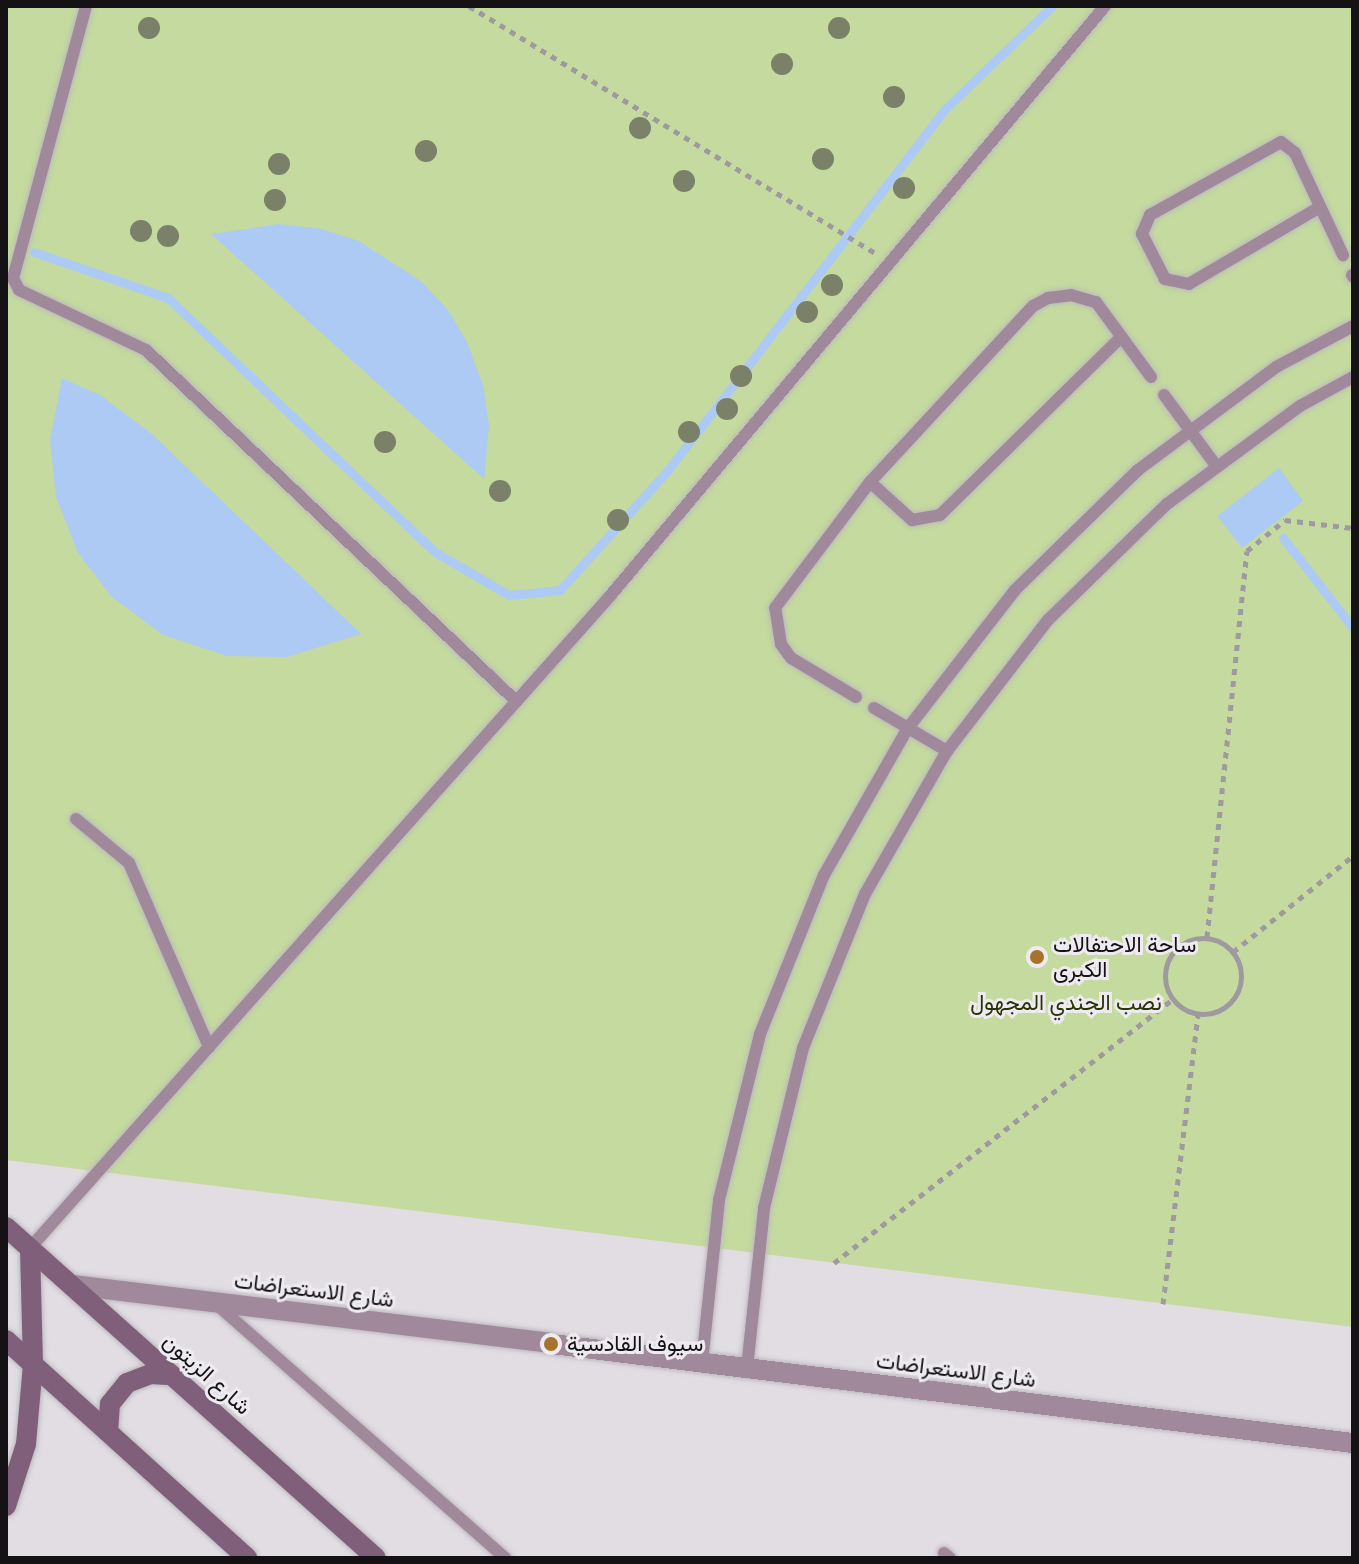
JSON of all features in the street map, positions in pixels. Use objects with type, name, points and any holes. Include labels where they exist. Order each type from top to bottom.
[{"type":"main road","name":"شارع الزيتون","points":[[6,1227],[376,1558]]},
{"type":"main road","points":[[6,1506],[26,1444],[33,1364],[30,1248]]},
{"type":"main road","points":[[6,1340],[247,1558]]},
{"type":"main road","points":[[108,1432],[110,1404],[127,1383],[150,1374],[172,1375]]},
{"type":"street","name":"شارع الاستعراضات","points":[[72,1285],[1353,1443]]},
{"type":"lane","points":[[86,6],[13,278],[19,290],[146,350],[516,701]]},
{"type":"lane","points":[[30,1248],[610,596],[886,261],[1105,6]]},
{"type":"lane","points":[[1320,207],[1189,284],[1165,279],[1142,234],[1150,215],[1275,141],[1295,153],[1343,255]]},
{"type":"lane","points":[[856,697],[791,658],[781,644],[775,608],[870,482],[1033,306],[1071,295],[1096,302],[1151,377]]},
{"type":"lane","points":[[702,1362],[719,1200],[760,1034],[824,875],[908,728],[1015,590],[1138,470],[1276,367],[1353,326]]},
{"type":"lane","points":[[870,482],[912,520],[940,515],[1121,337]]},
{"type":"lane","points":[[747,1368],[764,1208],[803,1048],[865,894],[947,751],[1048,620],[1167,504],[1300,406],[1353,377]]},
{"type":"lane","points":[[1164,395],[1217,467]]},
{"type":"lane","points":[[874,708],[947,751]]},
{"type":"lane","points":[[76,819],[129,863],[209,1047]]},
{"type":"lane","points":[[215,1302],[505,1558]]},
{"type":"path","points":[[469,6],[886,261]]},
{"type":"path","points":[[1207,937],[1247,551],[1285,520],[1353,528]]},
{"type":"path","points":[[1233,952],[1353,856]]},
{"type":"path","points":[[1207,937],[1233,952],[1241,973],[1236,995],[1220,1010],[1198,1014],[1172,1000],[1164,979],[1169,957],[1185,942],[1207,937]]},
{"type":"path","points":[[834,1263],[1172,1000]]},
{"type":"path","points":[[1163,1304],[1198,1014]]},
{"type":"green space","name":"نصب الجندي المجهول","points":[[6,6],[1353,6],[1353,1327],[6,1160]]},
{"type":"water","points":[[279,224],[322,229],[359,241],[422,282],[448,310],[467,342],[483,385],[489,425],[484,479],[211,234]]},
{"type":"water","points":[[62,378],[100,395],[152,434],[361,634],[287,657],[227,656],[163,635],[112,597],[78,553],[56,497],[50,440]]},
{"type":"water","points":[[1279,468],[1303,501],[1242,548],[1217,516]]},
{"type":"waterway","points":[[34,252],[168,298],[435,552],[509,595],[560,590],[668,470],[944,110],[1052,6]]},
{"type":"waterway","points":[[1283,538],[1353,628]]},
{"type":"place","name":"ساحة الاحتفالات الكبرى","points":[[1037,957]]},
{"type":"place","name":"سيوف القادسية","points":[[551,1344]]}]
